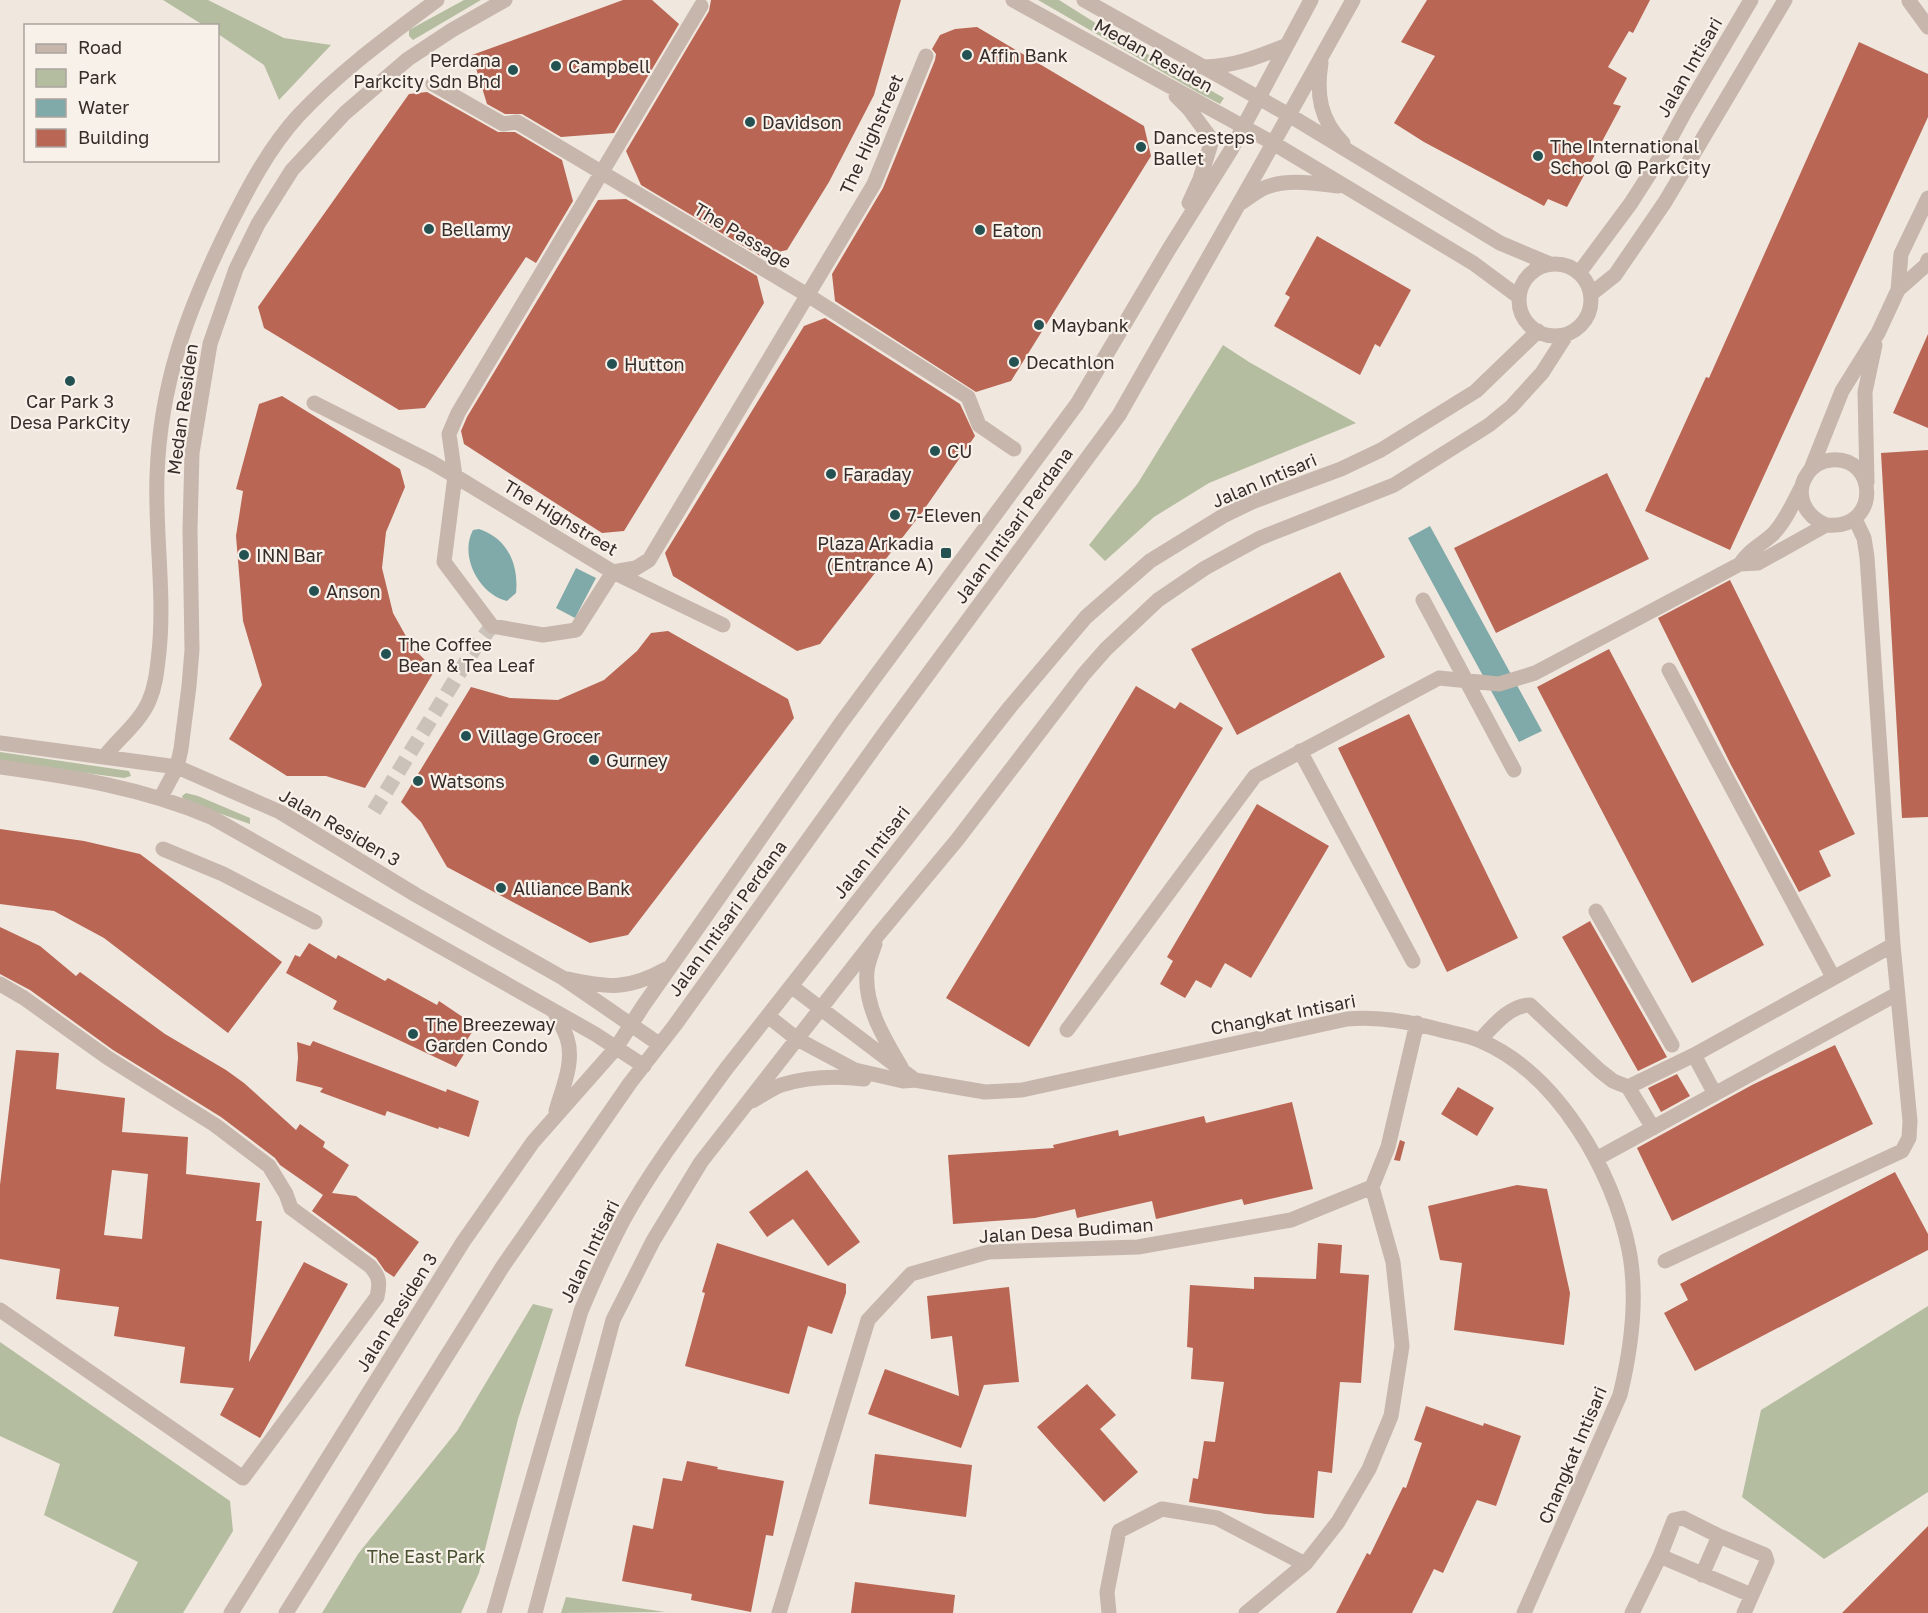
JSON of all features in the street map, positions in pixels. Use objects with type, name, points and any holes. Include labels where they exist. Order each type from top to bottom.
[{"type":"street","name":"Medan Residen","points":[[104,757],[148,703],[156,682],[162,627],[157,477],[160,423],[167,383],[202,281],[236,210],[275,143],[327,87],[385,38],[437,0]]},
{"type":"street","name":"Medan Residen","points":[[161,797],[177,767],[182,749],[192,650],[190,530],[192,453],[210,344],[236,269],[258,224],[292,170],[345,113],[408,58],[505,0]]},
{"type":"street","name":"Medan Residen","points":[[1013,0],[1273,143]]},
{"type":"street","name":"Medan Residen","points":[[1084,0],[1289,115]]},
{"type":"street","name":"Jalan Intisari Perdana","points":[[631,1024],[841,723],[1077,404],[1231,150],[1311,0]]},
{"type":"street","name":"Jalan Intisari Perdana","points":[[659,1044],[1119,415],[1353,0]]},
{"type":"street","name":"Jalan Intisari","points":[[1579,273],[1631,203],[1655,165],[1751,0]]},
{"type":"street","points":[[1591,294],[1615,275],[1665,202],[1785,0]]},
{"type":"street","points":[[1910,1],[1928,27]]},
{"type":"street","points":[[701,6],[458,413],[449,434],[455,476],[444,562],[492,626],[543,635],[576,630],[613,572],[723,625]]},
{"type":"street","points":[[1201,67],[1235,64],[1285,46]]},
{"type":"street","points":[[1323,51],[1318,86],[1322,108],[1332,131],[1354,154]]},
{"type":"street","name":"The Highstreet","points":[[314,403],[431,462],[613,572],[636,568],[649,560],[874,184],[926,56]]},
{"type":"street","points":[[1152,77],[1189,109],[1212,140],[1200,179],[1169,249]]},
{"type":"street","name":"The Passage","points":[[433,84],[503,124],[517,122],[809,296],[968,397],[979,425],[1014,449]]},
{"type":"street","points":[[1289,115],[1500,243],[1550,264],[1565,265],[1579,273],[1587,282],[1591,294],[1591,307],[1578,328],[1566,334],[1552,336],[1538,332],[1527,322],[1520,310],[1519,297],[1522,285],[1529,275],[1538,268],[1550,264]]},
{"type":"street","points":[[1273,143],[1473,263],[1519,297]]},
{"type":"street","points":[[1239,204],[1274,184],[1310,182],[1350,188]]},
{"type":"street","points":[[1740,564],[1749,551],[1779,526],[1802,487],[1842,391],[1878,333],[1898,290],[1901,254],[1928,198]]},
{"type":"street","points":[[1898,290],[1926,265],[1928,260]]},
{"type":"street","name":"Jalan Intisari","points":[[494,1613],[581,1311],[625,1217],[682,1129],[790,986],[1010,707],[1086,617],[1150,561],[1222,516],[1252,502],[1341,469],[1381,450],[1476,391],[1538,332]]},
{"type":"street","points":[[1802,487],[1801,497],[1804,507],[1810,515],[1826,525],[1836,526],[1855,519],[1866,505],[1865,392],[1878,333]]},
{"type":"street","points":[[535,1613],[613,1320],[653,1241],[701,1162],[878,935],[957,840],[1084,674],[1106,649],[1158,600],[1205,568],[1260,538],[1394,485],[1488,425],[1511,406],[1542,373],[1566,334]]},
{"type":"street","points":[[1811,469],[1819,463],[1839,460],[1857,469],[1864,477],[1867,487]]},
{"type":"street","points":[[1665,1262],[1902,1151],[1909,1138],[1910,1121],[1893,945],[1867,557],[1864,538],[1855,519]]},
{"type":"street","points":[[1067,1030],[1255,776],[1439,678],[1499,684],[1535,673],[1740,564],[1758,562],[1826,525]]},
{"type":"street","points":[[1423,600],[1514,770]]},
{"type":"street","points":[[1669,670],[1833,977]]},
{"type":"street","name":"Jalan Residen 3","points":[[0,743],[177,767],[280,812],[416,895],[563,978],[659,1044]]},
{"type":"street","points":[[1300,751],[1413,962]]},
{"type":"street","points":[[0,767],[129,788],[161,797],[211,818],[595,1034],[644,1066]]},
{"type":"street","points":[[163,849],[223,874],[315,922]]},
{"type":"street","points":[[1596,911],[1672,1045]]},
{"type":"street","points":[[747,1103],[780,1086],[818,1078],[848,1077],[885,1082],[906,1077],[879,1028],[867,990],[867,969],[878,935]]},
{"type":"street","points":[[1628,1087],[1694,1055],[1893,945]]},
{"type":"street","points":[[563,978],[608,986],[627,985],[646,980],[671,966]]},
{"type":"street","points":[[0,984],[24,998],[108,1058],[215,1125],[269,1166],[286,1194],[291,1208],[370,1266],[380,1281],[377,1297],[243,1478],[0,1310]]},
{"type":"street","name":"Changkat Intisari","points":[[790,986],[906,1077]]},
{"type":"street","points":[[1596,1159],[1897,994]]},
{"type":"street","points":[[1480,1040],[1494,1024],[1519,1005],[1530,1005],[1599,1070],[1613,1081],[1628,1087],[1653,1128]]},
{"type":"street","points":[[554,1117],[570,1061],[567,1037],[555,1013]]},
{"type":"street","name":"Changkat Intisari","points":[[768,1016],[797,1039],[855,1070],[985,1092],[1022,1090],[1347,1019],[1366,1017],[1417,1023],[1480,1040],[1506,1054],[1558,1101],[1596,1159],[1618,1210],[1629,1251],[1633,1287],[1625,1375],[1620,1395],[1524,1613]]},
{"type":"street","points":[[1246,1613],[1305,1564],[1338,1522],[1369,1469],[1391,1416],[1402,1346],[1393,1262],[1372,1187],[1388,1148],[1417,1023]]},
{"type":"street","name":"Jalan Residen 3","points":[[231,1613],[463,1242],[533,1142],[616,1048],[631,1024]]},
{"type":"street","points":[[286,1613],[503,1266],[659,1044]]},
{"type":"street","points":[[1694,1055],[1714,1094]]},
{"type":"street","name":"Jalan Desa Budiman","points":[[779,1613],[868,1320],[911,1274],[988,1252],[1138,1247],[1291,1220],[1372,1187]]},
{"type":"street","points":[[1109,1613],[1107,1592],[1119,1531],[1162,1509],[1217,1518],[1305,1564]]},
{"type":"street","points":[[1632,1613],[1660,1556],[1674,1520],[1677,1518],[1683,1518],[1766,1555],[1767,1561],[1744,1613]]},
{"type":"street","points":[[1702,1575],[1719,1536]]},
{"type":"street","points":[[1660,1556],[1751,1595]]},
{"type":"green space","points":[[163,0],[208,0],[284,38],[331,45],[279,100],[264,65],[219,35],[219,24],[201,24]]},
{"type":"green space","points":[[464,0],[481,0],[413,40],[409,36],[409,30]]},
{"type":"green space","points":[[1038,0],[1059,0],[1121,39],[1224,98],[1220,104],[1197,92]]},
{"type":"green space","points":[[1223,345],[1356,423],[1209,483],[1154,517],[1105,561],[1089,545],[1138,483]]},
{"type":"green space","points":[[0,752],[129,771],[131,776],[124,778],[0,762]]},
{"type":"green space","points":[[186,793],[250,818],[250,824],[184,801],[182,796]]},
{"type":"green space","name":"The East Park","points":[[533,1304],[553,1309],[518,1419],[479,1573],[461,1613],[322,1613],[358,1554],[457,1431]]},
{"type":"green space","points":[[1928,1306],[1928,1492],[1824,1559],[1742,1497],[1761,1410]]},
{"type":"green space","points":[[0,1342],[230,1501],[233,1531],[183,1613],[112,1613],[138,1562],[44,1515],[60,1464],[0,1436]]},
{"type":"green space","points":[[566,1597],[665,1612],[561,1613]]},
{"type":"water","points":[[1430,526],[1542,731],[1519,742],[1408,538]]},
{"type":"water","points":[[479,529],[497,539],[513,562],[516,593],[507,601],[488,591],[474,573],[468,551],[469,540],[473,530]]},
{"type":"water","points":[[576,568],[596,578],[575,618],[556,608]]},
{"type":"building","name":"Campbell","points":[[623,0],[652,0],[679,24],[614,133],[561,137],[522,114],[505,114],[487,104],[472,55]]},
{"type":"building","name":"Davidson","points":[[711,0],[901,0],[874,95],[829,182],[787,250],[760,256],[641,185],[626,151],[709,11]]},
{"type":"building","name":"The International School @ ParkCity","points":[[1427,0],[1650,0],[1633,33],[1629,31],[1608,67],[1627,78],[1613,104],[1621,106],[1567,207],[1548,199],[1544,206],[1424,142],[1394,123],[1435,56],[1401,42]]},
{"type":"building","name":"Eaton","points":[[977,27],[1144,126],[1151,156],[1011,381],[976,392],[835,301],[832,274],[883,188],[935,60],[936,54],[932,49],[940,35],[955,29]]},
{"type":"building","points":[[1859,42],[1928,74],[1928,117],[1730,550],[1645,511],[1706,377],[1709,378]]},
{"type":"building","name":"Bellamy","points":[[427,92],[498,132],[515,132],[562,160],[573,201],[536,263],[526,257],[425,408],[399,410],[264,328],[258,307],[409,94]]},
{"type":"building","name":"Hutton","points":[[626,199],[757,276],[764,303],[624,531],[602,533],[464,444],[461,431],[467,417],[598,200]]},
{"type":"building","points":[[1317,236],[1411,290],[1380,347],[1375,344],[1360,375],[1274,326],[1290,297],[1285,294]]},
{"type":"building","name":"Faraday","points":[[825,318],[960,404],[975,436],[923,511],[820,644],[797,651],[673,576],[665,553],[804,326]]},
{"type":"building","points":[[1928,334],[1928,428],[1893,413]]},
{"type":"building","name":"Anson","points":[[282,396],[400,469],[405,487],[386,532],[382,568],[393,613],[412,647],[435,670],[365,788],[326,776],[287,776],[229,739],[262,685],[243,621],[236,536],[243,491],[236,489],[259,404]]},
{"type":"building","points":[[1928,450],[1928,817],[1902,818],[1881,453]]},
{"type":"building","points":[[1607,473],[1649,559],[1496,633],[1454,548]]},
{"type":"building","points":[[1340,572],[1385,657],[1237,735],[1191,649]]},
{"type":"building","points":[[1730,580],[1855,834],[1819,851],[1831,876],[1799,892],[1731,765],[1658,618]]},
{"type":"building","name":"Gurney","points":[[668,631],[788,699],[794,718],[628,935],[590,943],[447,867],[421,822],[401,802],[471,687],[510,698],[558,700],[604,680],[637,651],[651,633]]},
{"type":"building","points":[[1609,649],[1764,945],[1692,983],[1537,687]]},
{"type":"building","points":[[1136,686],[1175,709],[1180,702],[1223,728],[1029,1047],[946,998]]},
{"type":"building","points":[[1409,714],[1518,938],[1447,972],[1338,748]]},
{"type":"building","points":[[1257,804],[1329,846],[1251,978],[1225,963],[1211,988],[1196,980],[1185,998],[1160,984],[1173,961],[1167,957]]},
{"type":"building","points":[[0,829],[84,841],[140,854],[282,962],[228,1033],[104,938],[54,911],[0,904]]},
{"type":"building","points":[[1590,921],[1667,1057],[1638,1071],[1562,937]]},
{"type":"building","points":[[0,927],[40,946],[76,976],[80,972],[165,1034],[244,1083],[296,1130],[300,1124],[325,1142],[323,1147],[349,1165],[332,1193],[356,1196],[419,1242],[394,1277],[385,1271],[376,1258],[312,1211],[323,1195],[280,1165],[275,1158],[221,1117],[113,1050],[30,990],[0,974]]},
{"type":"building","points":[[309,943],[336,959],[338,955],[385,981],[388,978],[437,1005],[439,1001],[476,1026],[465,1043],[469,1046],[456,1067],[333,1009],[337,1001],[286,973],[295,955],[300,957]]},
{"type":"building","points":[[313,1041],[446,1092],[447,1089],[479,1101],[469,1137],[387,1111],[385,1116],[320,1092],[323,1088],[296,1081],[297,1042],[310,1046]]},
{"type":"building","points":[[1835,1045],[1873,1124],[1672,1221],[1637,1148],[1752,1085]]},
{"type":"building","points":[[16,1050],[59,1053],[56,1089],[125,1098],[122,1132],[188,1137],[186,1174],[260,1183],[256,1221],[262,1221],[249,1362],[304,1262],[348,1284],[260,1438],[220,1415],[234,1388],[180,1383],[185,1347],[114,1336],[119,1307],[56,1299],[60,1269],[0,1259],[0,1185]],"holes":[[[112,1170],[148,1174],[142,1239],[104,1235]]]},
{"type":"building","points":[[1677,1074],[1690,1096],[1661,1112],[1648,1088]]},
{"type":"building","points":[[1458,1087],[1494,1108],[1477,1136],[1441,1114]]},
{"type":"building","points":[[1292,1102],[1313,1189],[1244,1205],[1242,1199],[1156,1219],[1152,1201],[1077,1218],[1075,1209],[1035,1218],[953,1224],[948,1155],[1054,1148],[1053,1145],[1118,1130],[1119,1136],[1204,1116],[1206,1123]]},
{"type":"building","points":[[1400,1140],[1405,1142],[1400,1161],[1394,1160]]},
{"type":"building","points":[[807,1170],[860,1242],[828,1266],[793,1219],[767,1237],[749,1212]]},
{"type":"building","points":[[1895,1172],[1928,1234],[1928,1250],[1695,1371],[1664,1313],[1688,1300],[1680,1284]]},
{"type":"building","points":[[1517,1185],[1547,1189],[1570,1293],[1564,1345],[1454,1330],[1462,1263],[1440,1260],[1428,1206]]},
{"type":"building","points":[[717,1243],[846,1284],[846,1293],[832,1334],[808,1326],[789,1394],[685,1366],[705,1293],[702,1292]]},
{"type":"building","points":[[1318,1243],[1342,1245],[1340,1273],[1369,1275],[1361,1383],[1340,1382],[1332,1473],[1318,1471],[1314,1518],[1266,1514],[1189,1502],[1193,1478],[1198,1479],[1204,1441],[1215,1442],[1224,1382],[1191,1379],[1193,1348],[1187,1347],[1190,1285],[1254,1289],[1254,1277],[1316,1279]]},
{"type":"building","points":[[1009,1287],[1019,1382],[984,1385],[961,1448],[868,1414],[885,1369],[959,1396],[952,1336],[931,1339],[927,1296]]},
{"type":"building","points":[[1087,1384],[1116,1415],[1100,1429],[1138,1472],[1104,1502],[1037,1427]]},
{"type":"building","points":[[1426,1406],[1483,1426],[1484,1423],[1521,1436],[1496,1506],[1477,1500],[1443,1573],[1434,1569],[1412,1613],[1336,1613],[1367,1553],[1370,1555],[1403,1487],[1406,1488],[1422,1443],[1414,1440]]},
{"type":"building","points":[[875,1454],[972,1465],[966,1517],[869,1504]]},
{"type":"building","points":[[687,1461],[784,1481],[773,1536],[766,1535],[751,1612],[691,1600],[692,1594],[622,1581],[633,1525],[653,1529],[663,1478],[682,1481]]},
{"type":"building","points":[[1928,1526],[1928,1613],[1842,1613]]},
{"type":"building","points":[[855,1582],[955,1595],[953,1613],[851,1613]]},
{"type":"tunnel","points":[[374,811],[476,646],[492,626]]},
{"type":"place","name":"Affin Bank","points":[[967,55]]},
{"type":"place","name":"Campbell","points":[[556,66]]},
{"type":"place","name":"Perdana Parkcity Sdn Bhd","points":[[513,70]]},
{"type":"place","name":"Davidson","points":[[750,122]]},
{"type":"place","name":"Dancesteps Ballet","points":[[1141,147]]},
{"type":"place","name":"The International School @ ParkCity","points":[[1538,156]]},
{"type":"place","name":"Bellamy","points":[[429,229]]},
{"type":"place","name":"Eaton","points":[[980,230]]},
{"type":"place","name":"Maybank","points":[[1039,325]]},
{"type":"place","name":"Decathlon","points":[[1014,362]]},
{"type":"place","name":"Hutton","points":[[612,364]]},
{"type":"place","name":"Car Park 3 Desa ParkCity","points":[[70,381]]},
{"type":"place","name":"CU","points":[[935,451]]},
{"type":"place","name":"Faraday","points":[[831,474]]},
{"type":"place","name":"7-Eleven","points":[[895,515]]},
{"type":"place","name":"Plaza Arkadia (Entrance A)","points":[[946,553]]},
{"type":"place","name":"INN Bar","points":[[244,555]]},
{"type":"place","name":"Anson","points":[[314,591]]},
{"type":"place","name":"The Coffee Bean & Tea Leaf","points":[[386,654]]},
{"type":"place","name":"Village Grocer","points":[[466,736]]},
{"type":"place","name":"Gurney","points":[[594,760]]},
{"type":"place","name":"Watsons","points":[[418,781]]},
{"type":"place","name":"Alliance Bank","points":[[501,888]]},
{"type":"place","name":"The Breezeway Garden Condo","points":[[413,1034]]}]
